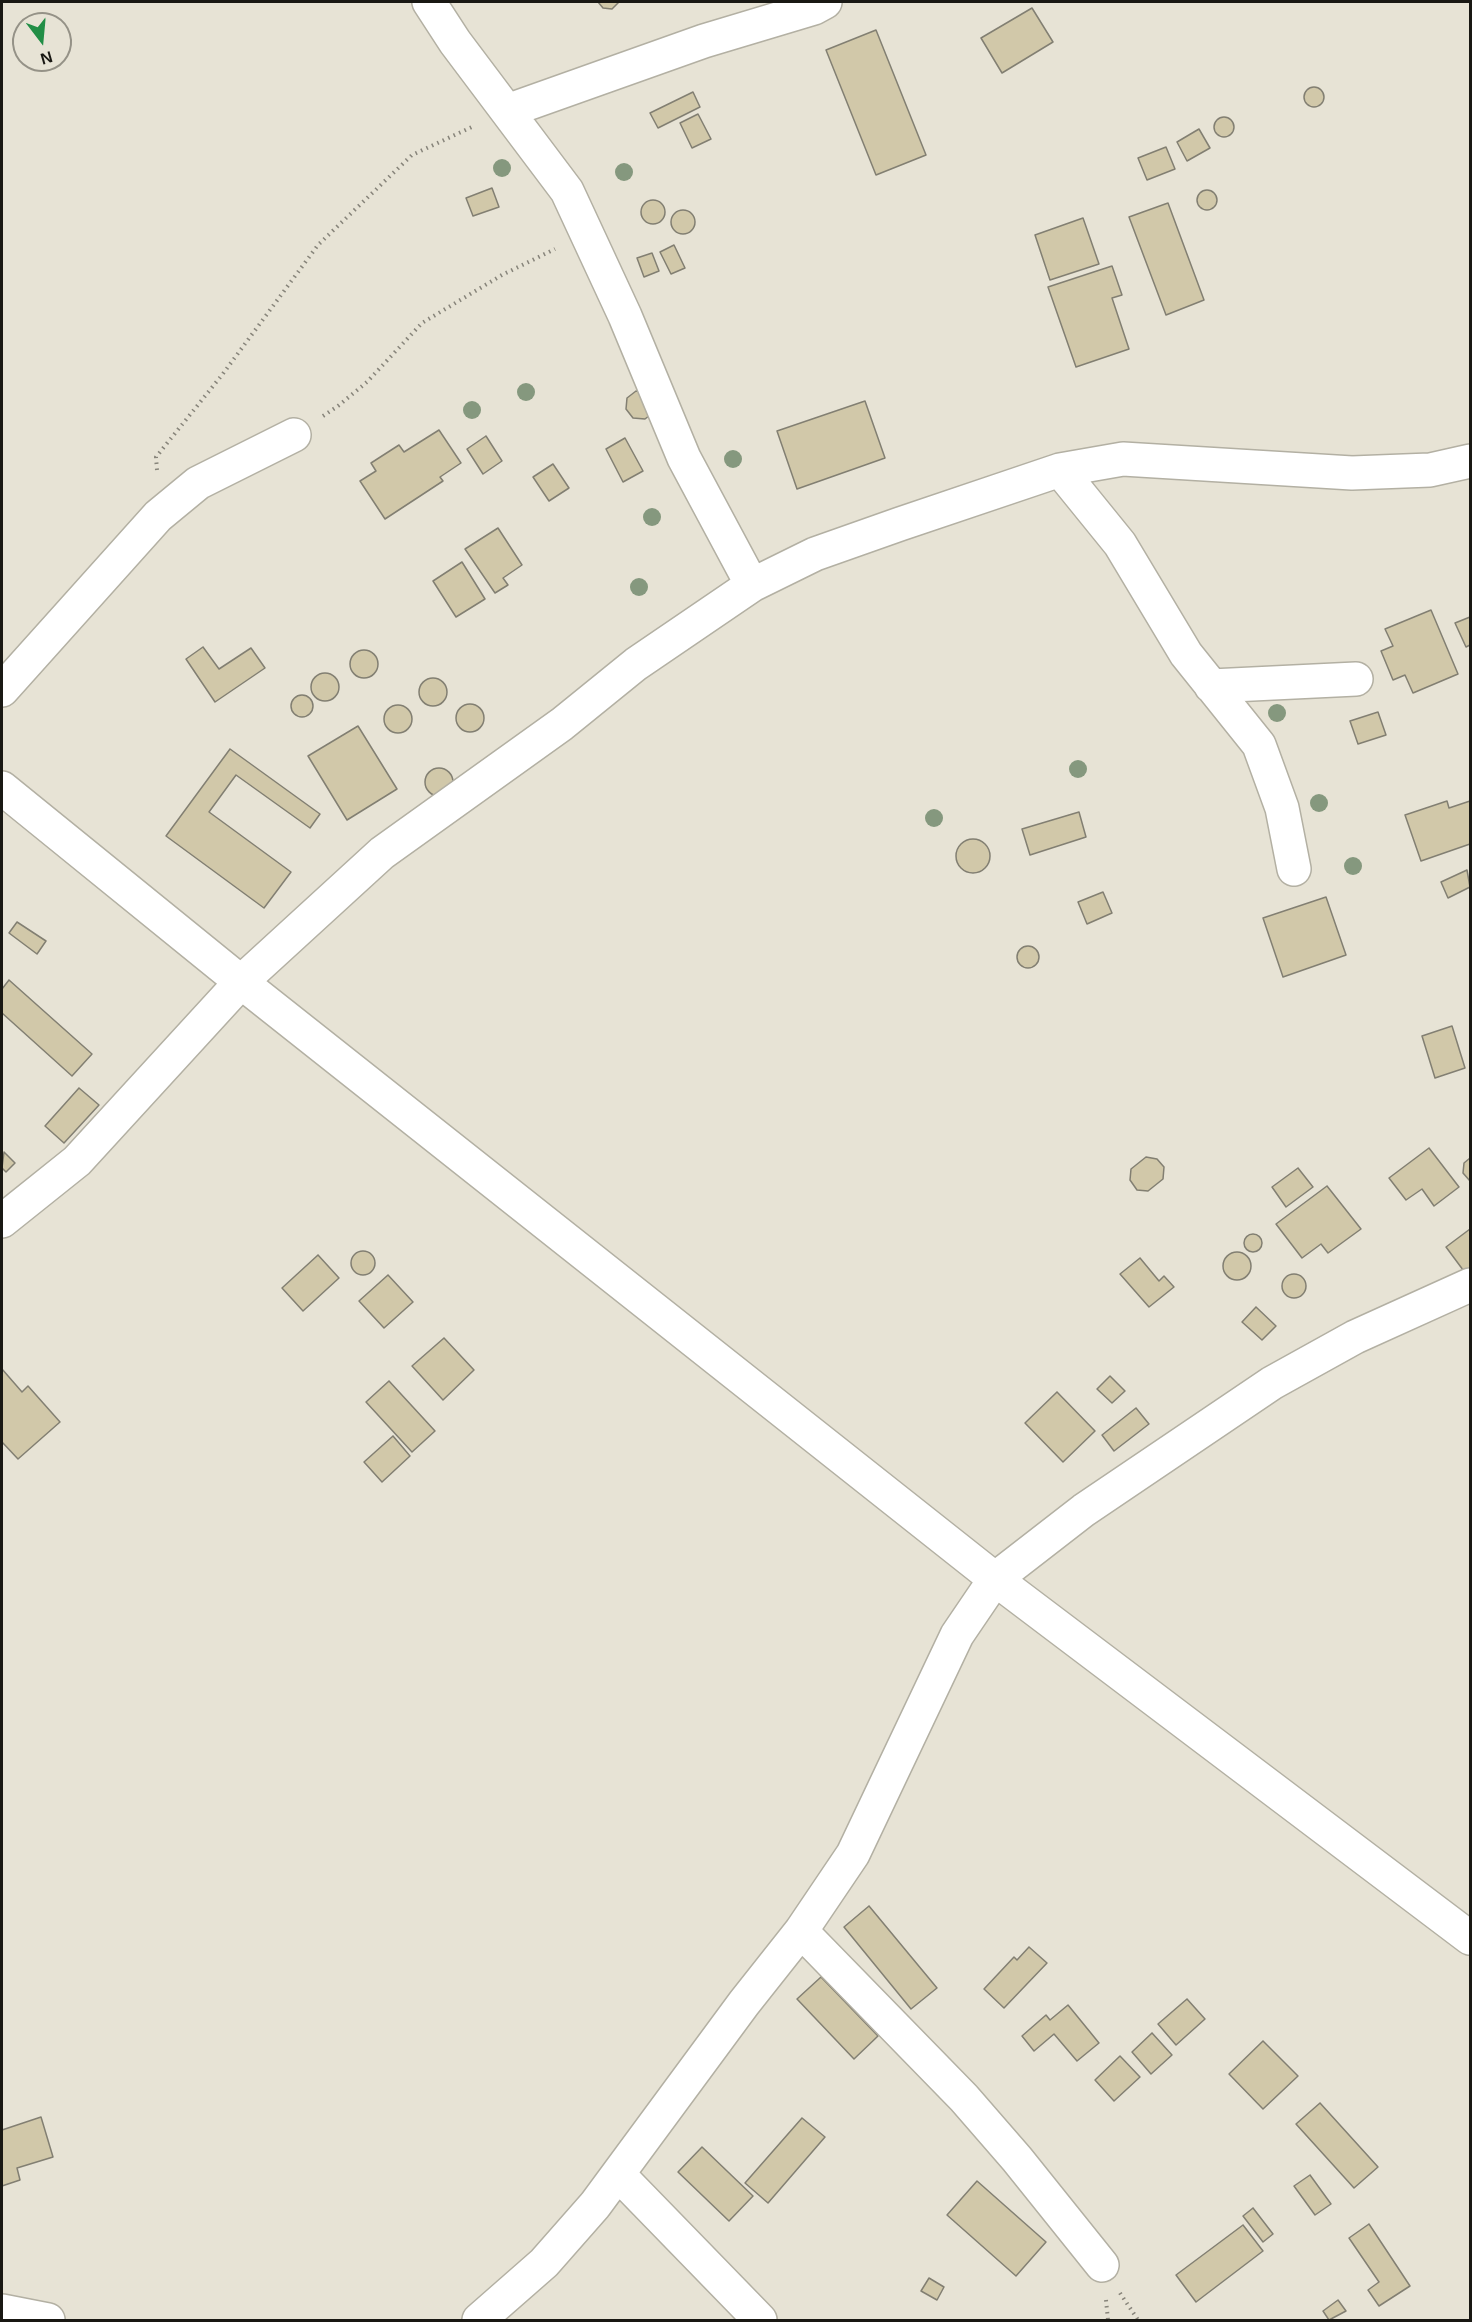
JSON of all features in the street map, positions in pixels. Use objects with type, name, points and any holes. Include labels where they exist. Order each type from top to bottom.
[{"type":"street","points":[[429,2],[567,191],[588,242],[625,316],[684,458],[752,585]]},
{"type":"street","points":[[507,111],[704,41],[814,8],[825,2]]},
{"type":"street","points":[[2,690],[158,516],[198,483],[294,435]]},
{"type":"street","points":[[2,1221],[77,1161],[241,982],[382,854],[562,724],[636,664],[752,585],[815,554],[1060,471],[1123,459],[1352,473],[1431,470],[1470,461]]},
{"type":"street","points":[[1060,471],[1120,544],[1186,654],[1259,745],[1282,808],[1294,869]]},
{"type":"street","points":[[1211,686],[1356,679]]},
{"type":"street","points":[[2,788],[241,982],[995,1579],[1470,1938]]},
{"type":"street","points":[[479,2320],[544,2263],[595,2205],[744,2003],[801,1931],[853,1854],[957,1635],[995,1579],[1084,1510],[1272,1383],[1355,1337],[1470,1285]]},
{"type":"street","points":[[801,1931],[964,2098],[1017,2159],[1102,2265]]},
{"type":"street","points":[[618,2174],[760,2320]]},
{"type":"street","points":[[2,2311],[48,2320]]},
{"type":"path","points":[[158,516],[156,457],[222,375],[318,245],[412,155],[507,111]]},
{"type":"path","points":[[294,435],[353,394],[422,323],[502,275],[555,249],[588,242]]},
{"type":"building","points":[[598,2],[619,2],[612,9],[603,8]]},
{"type":"building","points":[[1032,8],[1053,42],[1002,73],[981,38]]},
{"type":"building","points":[[876,30],[926,155],[876,175],[826,50]]},
{"type":"building","points":[[1310,87],[1318,87],[1324,93],[1324,101],[1318,107],[1310,107],[1304,101],[1304,93]]},
{"type":"building","points":[[693,92],[700,107],[658,128],[650,113]]},
{"type":"building","points":[[698,114],[711,139],[692,148],[680,123]]},
{"type":"building","points":[[1224,117],[1231,120],[1234,127],[1231,134],[1224,137],[1217,134],[1214,127],[1217,120]]},
{"type":"building","points":[[1199,129],[1210,148],[1187,161],[1177,142]]},
{"type":"building","points":[[1166,147],[1175,169],[1147,180],[1138,158]]},
{"type":"building","points":[[492,188],[499,207],[473,216],[466,198]]},
{"type":"building","points":[[1203,190],[1211,190],[1217,196],[1217,204],[1211,210],[1203,210],[1197,204],[1197,196]]},
{"type":"building","points":[[653,200],[658,201],[664,207],[664,217],[658,223],[653,224],[648,223],[642,217],[641,212],[642,207],[648,201]]},
{"type":"building","points":[[1168,203],[1204,300],[1166,315],[1129,217]]},
{"type":"building","points":[[683,210],[688,211],[694,217],[694,227],[688,233],[683,234],[678,233],[672,227],[671,222],[672,217],[678,211]]},
{"type":"building","points":[[1083,218],[1099,264],[1050,280],[1035,235]]},
{"type":"building","points":[[674,245],[685,268],[671,274],[660,252]]},
{"type":"building","points":[[652,253],[659,271],[644,277],[637,258]]},
{"type":"building","points":[[1112,266],[1122,295],[1112,298],[1129,349],[1076,367],[1048,287]]},
{"type":"building","points":[[636,391],[648,392],[654,412],[645,419],[633,418],[626,409],[627,398]]},
{"type":"building","points":[[865,401],[885,458],[797,489],[777,431]]},
{"type":"building","points":[[439,430],[461,463],[440,477],[443,481],[385,519],[360,481],[376,471],[371,463],[399,445],[404,452]]},
{"type":"building","points":[[486,436],[502,461],[483,474],[467,449]]},
{"type":"building","points":[[625,438],[643,471],[623,482],[606,449]]},
{"type":"building","points":[[553,464],[569,488],[549,501],[533,477]]},
{"type":"building","points":[[498,528],[522,565],[503,578],[508,585],[495,593],[465,549]]},
{"type":"building","points":[[462,562],[485,599],[456,617],[433,581]]},
{"type":"building","points":[[1431,610],[1458,674],[1413,693],[1405,675],[1393,680],[1381,651],[1393,646],[1385,629]]},
{"type":"building","points":[[1470,617],[1470,645],[1466,647],[1455,623]]},
{"type":"building","points":[[203,647],[219,669],[251,648],[265,668],[215,702],[186,659]]},
{"type":"building","points":[[364,650],[374,654],[378,664],[374,674],[364,678],[354,674],[350,664],[354,654]]},
{"type":"building","points":[[325,673],[335,677],[339,687],[335,697],[325,701],[315,697],[311,687],[315,677]]},
{"type":"building","points":[[433,678],[443,682],[447,692],[443,702],[433,706],[423,702],[419,692],[423,682]]},
{"type":"building","points":[[302,695],[310,698],[313,706],[310,714],[302,717],[294,714],[291,706],[294,698]]},
{"type":"building","points":[[470,704],[480,708],[484,718],[480,728],[470,732],[460,728],[456,718],[460,708]]},
{"type":"building","points":[[398,705],[408,709],[412,719],[408,729],[398,733],[388,729],[384,719],[388,709]]},
{"type":"building","points":[[1378,712],[1386,735],[1358,744],[1350,721]]},
{"type":"building","points":[[358,726],[397,789],[347,820],[308,756]]},
{"type":"building","points":[[230,749],[320,814],[310,828],[236,775],[209,812],[291,872],[264,908],[166,836]]},
{"type":"building","points":[[439,768],[449,772],[453,782],[449,792],[439,796],[429,792],[425,782],[429,772]]},
{"type":"building","points":[[1447,801],[1449,808],[1470,801],[1470,844],[1421,861],[1405,815]]},
{"type":"building","points":[[1079,812],[1086,837],[1030,855],[1022,829]]},
{"type":"building","points":[[973,839],[985,844],[990,856],[985,868],[973,873],[961,868],[956,856],[961,844]]},
{"type":"building","points":[[1467,870],[1470,887],[1448,898],[1441,882]]},
{"type":"building","points":[[1103,892],[1112,913],[1087,924],[1078,902]]},
{"type":"building","points":[[1326,897],[1346,955],[1283,977],[1263,918]]},
{"type":"building","points":[[17,922],[46,941],[37,954],[9,933]]},
{"type":"building","points":[[1028,946],[1036,949],[1039,957],[1036,965],[1028,968],[1020,965],[1017,957],[1020,949]]},
{"type":"building","points":[[9,980],[92,1054],[72,1076],[2,1013],[2,989]]},
{"type":"building","points":[[1452,1026],[1465,1068],[1435,1078],[1422,1036]]},
{"type":"building","points":[[79,1088],[99,1105],[64,1143],[45,1126]]},
{"type":"building","points":[[1429,1148],[1459,1187],[1434,1206],[1422,1189],[1406,1200],[1389,1178]]},
{"type":"building","points":[[4,1152],[15,1163],[6,1172],[2,1168]]},
{"type":"building","points":[[1146,1157],[1157,1159],[1164,1167],[1163,1179],[1148,1191],[1137,1190],[1130,1180],[1131,1169]]},
{"type":"building","points":[[1470,1158],[1470,1181],[1463,1173],[1464,1163]]},
{"type":"building","points":[[1298,1168],[1313,1187],[1286,1207],[1272,1187]]},
{"type":"building","points":[[1327,1186],[1361,1229],[1328,1253],[1321,1244],[1302,1258],[1276,1224]]},
{"type":"building","points":[[1470,1229],[1470,1277],[1469,1278],[1446,1247]]},
{"type":"building","points":[[1253,1234],[1259,1237],[1262,1243],[1259,1249],[1253,1252],[1247,1249],[1244,1243],[1247,1237]]},
{"type":"building","points":[[363,1251],[368,1252],[374,1258],[374,1268],[368,1274],[363,1275],[358,1274],[352,1268],[351,1263],[352,1258],[358,1252]]},
{"type":"building","points":[[1237,1252],[1247,1256],[1251,1266],[1247,1276],[1237,1280],[1227,1276],[1223,1266],[1227,1256]]},
{"type":"building","points":[[318,1255],[339,1278],[303,1311],[282,1288]]},
{"type":"building","points":[[1140,1258],[1159,1281],[1164,1276],[1174,1287],[1149,1307],[1120,1274]]},
{"type":"building","points":[[1294,1274],[1299,1275],[1305,1281],[1305,1291],[1299,1297],[1294,1298],[1289,1297],[1283,1291],[1282,1286],[1283,1281],[1289,1275]]},
{"type":"building","points":[[388,1275],[413,1302],[384,1328],[359,1301]]},
{"type":"building","points":[[1256,1307],[1276,1326],[1262,1340],[1242,1322]]},
{"type":"building","points":[[444,1338],[474,1370],[443,1400],[412,1366]]},
{"type":"building","points":[[2,1369],[22,1392],[28,1386],[60,1422],[18,1459],[2,1442]]},
{"type":"building","points":[[1110,1376],[1125,1391],[1112,1403],[1097,1389]]},
{"type":"building","points":[[389,1381],[435,1431],[412,1452],[366,1402]]},
{"type":"building","points":[[1057,1392],[1095,1431],[1063,1462],[1025,1423]]},
{"type":"building","points":[[1136,1408],[1149,1424],[1114,1451],[1102,1435]]},
{"type":"building","points":[[393,1436],[410,1456],[382,1482],[364,1462]]},
{"type":"building","points":[[869,1906],[937,1988],[911,2009],[844,1927]]},
{"type":"building","points":[[1029,1947],[1047,1963],[1004,2008],[984,1989],[1014,1957],[1017,1960]]},
{"type":"building","points":[[821,1977],[878,2036],[854,2059],[797,1999]]},
{"type":"building","points":[[1187,1999],[1205,2019],[1176,2045],[1158,2024]]},
{"type":"building","points":[[1068,2005],[1099,2043],[1077,2061],[1054,2034],[1034,2051],[1022,2036],[1046,2015],[1050,2020]]},
{"type":"building","points":[[1152,2033],[1172,2055],[1151,2074],[1132,2052]]},
{"type":"building","points":[[1263,2041],[1298,2076],[1263,2109],[1229,2074]]},
{"type":"building","points":[[1120,2056],[1140,2077],[1114,2101],[1095,2080]]},
{"type":"building","points":[[1320,2103],[1378,2167],[1354,2188],[1296,2124]]},
{"type":"building","points":[[41,2117],[53,2157],[17,2168],[20,2180],[2,2186],[2,2130]]},
{"type":"building","points":[[802,2118],[825,2137],[768,2203],[745,2183]]},
{"type":"building","points":[[702,2147],[753,2196],[729,2221],[678,2172]]},
{"type":"building","points":[[1310,2175],[1331,2204],[1315,2215],[1294,2186]]},
{"type":"building","points":[[977,2181],[1046,2242],[1016,2276],[947,2215]]},
{"type":"building","points":[[1253,2208],[1273,2234],[1263,2242],[1243,2216]]},
{"type":"building","points":[[1369,2224],[1410,2286],[1379,2306],[1368,2290],[1379,2282],[1349,2238]]},
{"type":"building","points":[[1243,2225],[1263,2251],[1196,2302],[1176,2275]]},
{"type":"building","points":[[929,2278],[944,2287],[937,2300],[921,2291]]},
{"type":"building","points":[[1338,2300],[1346,2311],[1329,2320],[1323,2311]]}]
